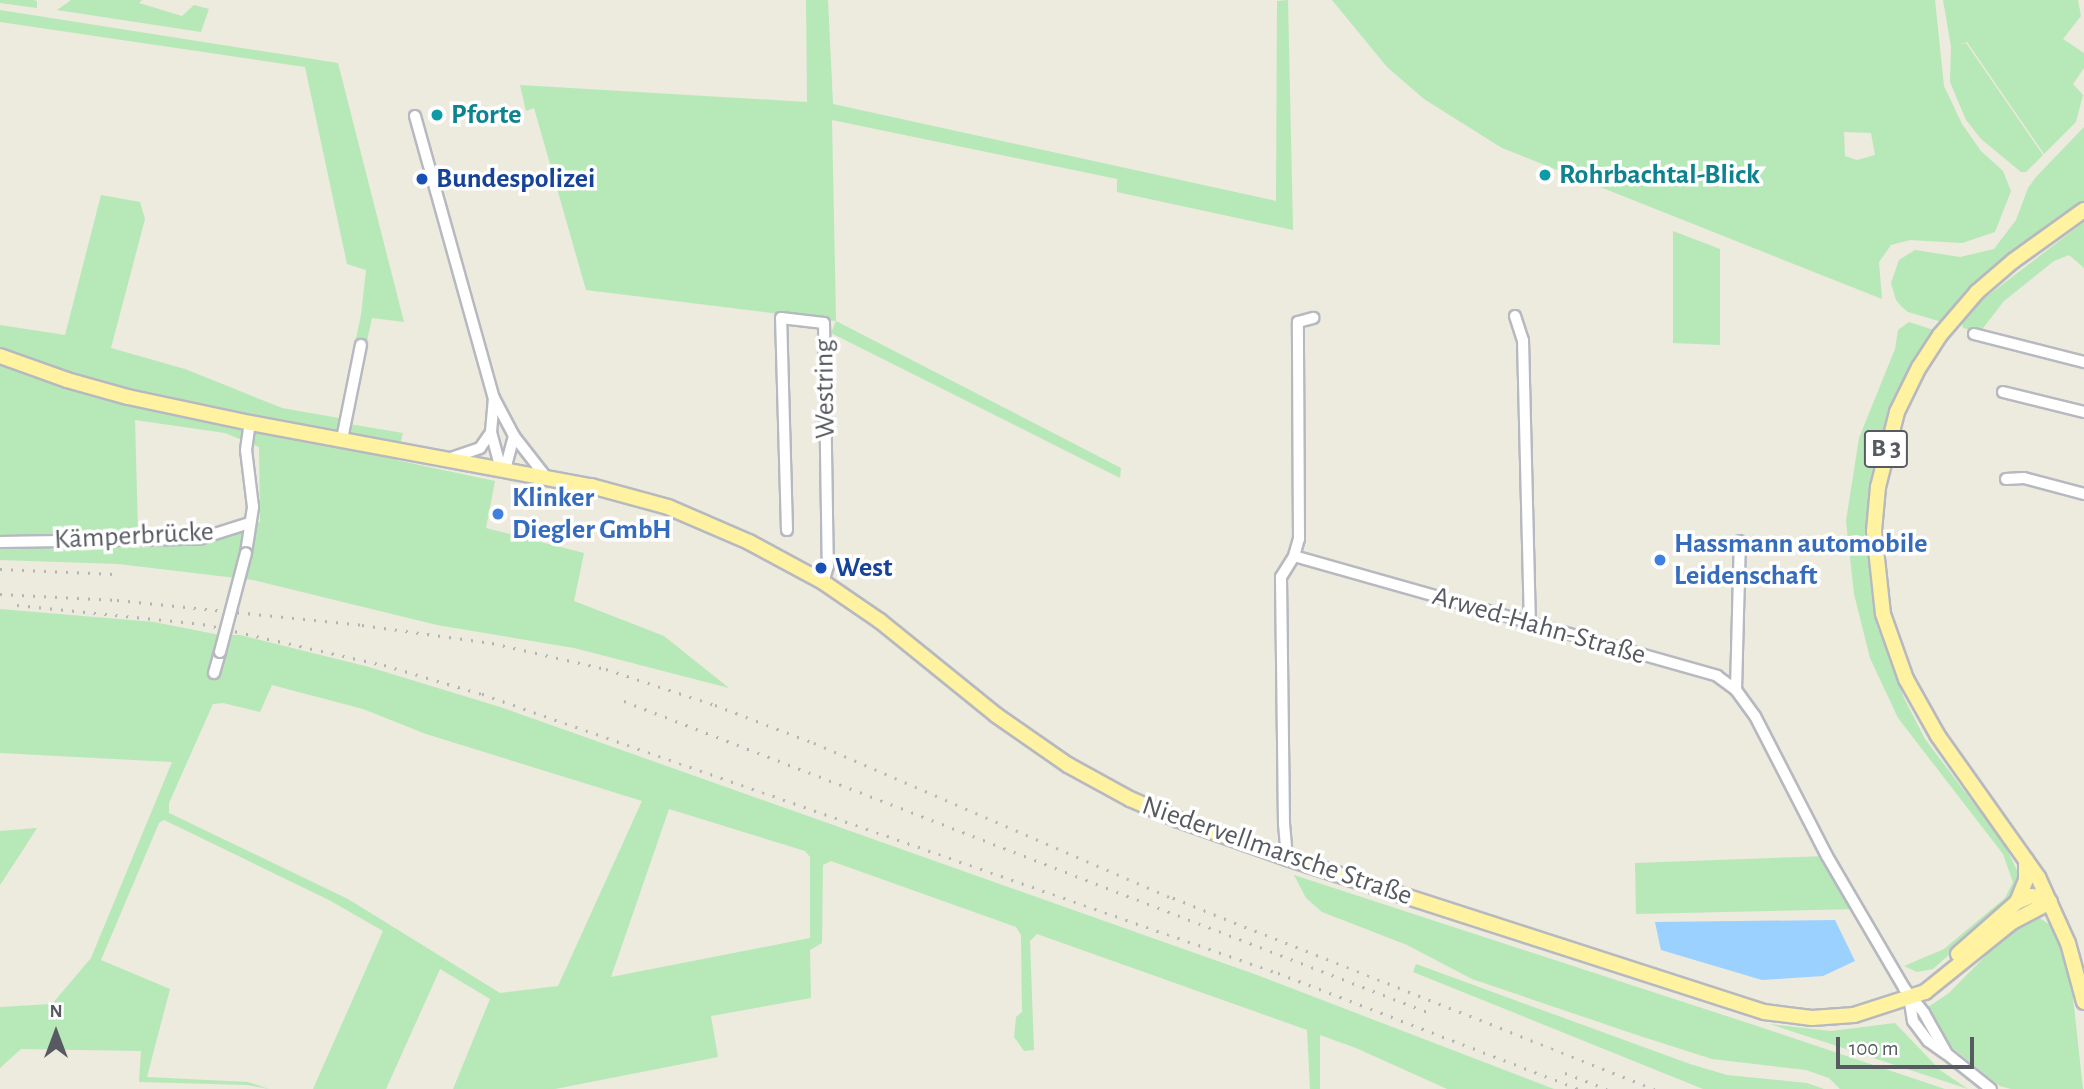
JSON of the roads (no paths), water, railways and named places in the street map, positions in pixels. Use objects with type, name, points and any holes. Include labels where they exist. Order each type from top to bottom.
[{"type":"main road","name":"B 3","points":[[2084,210],[2013,261],[1978,292],[1940,335],[1919,367],[1897,412],[1886,448],[1874,531],[1883,614],[1902,670],[1938,736],[2026,860],[2050,902],[2067,943],[2084,1002]]},
{"type":"main road","name":"Niedervellmarsche Straße","points":[[0,356],[67,380],[128,397],[250,423],[546,477],[668,507],[749,542],[823,582],[880,621],[996,715],[1068,765],[1167,815],[1287,858],[1764,1012],[1812,1018],[1854,1015],[1925,992],[2012,922],[2050,902]]},
{"type":"main road","points":[[1909,996],[2017,902],[2026,880],[2026,860]]},
{"type":"main road","points":[[2017,902],[2041,897],[2050,902]]},
{"type":"street","points":[[415,116],[494,398],[514,436],[546,477]]},
{"type":"street","points":[[1515,316],[1523,340],[1530,623]]},
{"type":"street","name":"Westring","points":[[787,530],[781,318],[824,323],[828,566],[823,582]]},
{"type":"street","points":[[1287,858],[1281,577],[1294,556],[1299,539],[1298,322],[1312,318]]},
{"type":"street","points":[[1974,334],[2084,362]]},
{"type":"street","points":[[342,439],[361,345]]},
{"type":"street","points":[[2003,391],[2084,412]]},
{"type":"street","points":[[494,398],[491,432],[501,468],[507,462],[514,436]]},
{"type":"street","name":"Kämperbrücke","points":[[0,541],[199,539],[249,523],[253,507],[246,450],[250,423]]},
{"type":"street","name":"Niedervellmarsche Straße","points":[[447,459],[480,448],[491,432]]},
{"type":"street","points":[[2006,479],[2024,478],[2084,494]]},
{"type":"street","points":[[214,673],[246,553],[249,523]]},
{"type":"street","points":[[1736,690],[1740,541]]},
{"type":"street","name":"Arwed-Hahn-Straße","points":[[1294,556],[1717,676],[1736,690],[1755,716],[1828,856],[1909,996]]},
{"type":"street","points":[[1909,996],[1924,1013],[1947,1054],[1991,1089]]},
{"type":"water","points":[[1835,920],[1855,961],[1823,976],[1762,980],[1661,950],[1655,922]]},
{"type":"railway","points":[[0,569],[116,574]]},
{"type":"railway","points":[[0,594],[117,600],[362,625],[492,643],[606,669],[715,705],[814,743],[1173,898],[1654,1089]]},
{"type":"railway","points":[[17,605],[203,624],[384,665],[482,694],[1278,973],[1578,1089]]},
{"type":"railway","points":[[624,701],[1430,1013]]},
{"type":"railway","points":[[1565,1073],[1607,1089]]},
{"type":"place","name":"Pforte","points":[[437,115]]},
{"type":"place","name":"Rohrbachtal-Blick","points":[[1545,175]]},
{"type":"place","name":"Bundespolizei","points":[[422,179]]},
{"type":"place","name":"Klinker Diegler GmbH","points":[[498,514]]},
{"type":"place","name":"Hassmann automobile Leidenschaft","points":[[1660,560]]},
{"type":"place","name":"West","points":[[821,568]]}]
